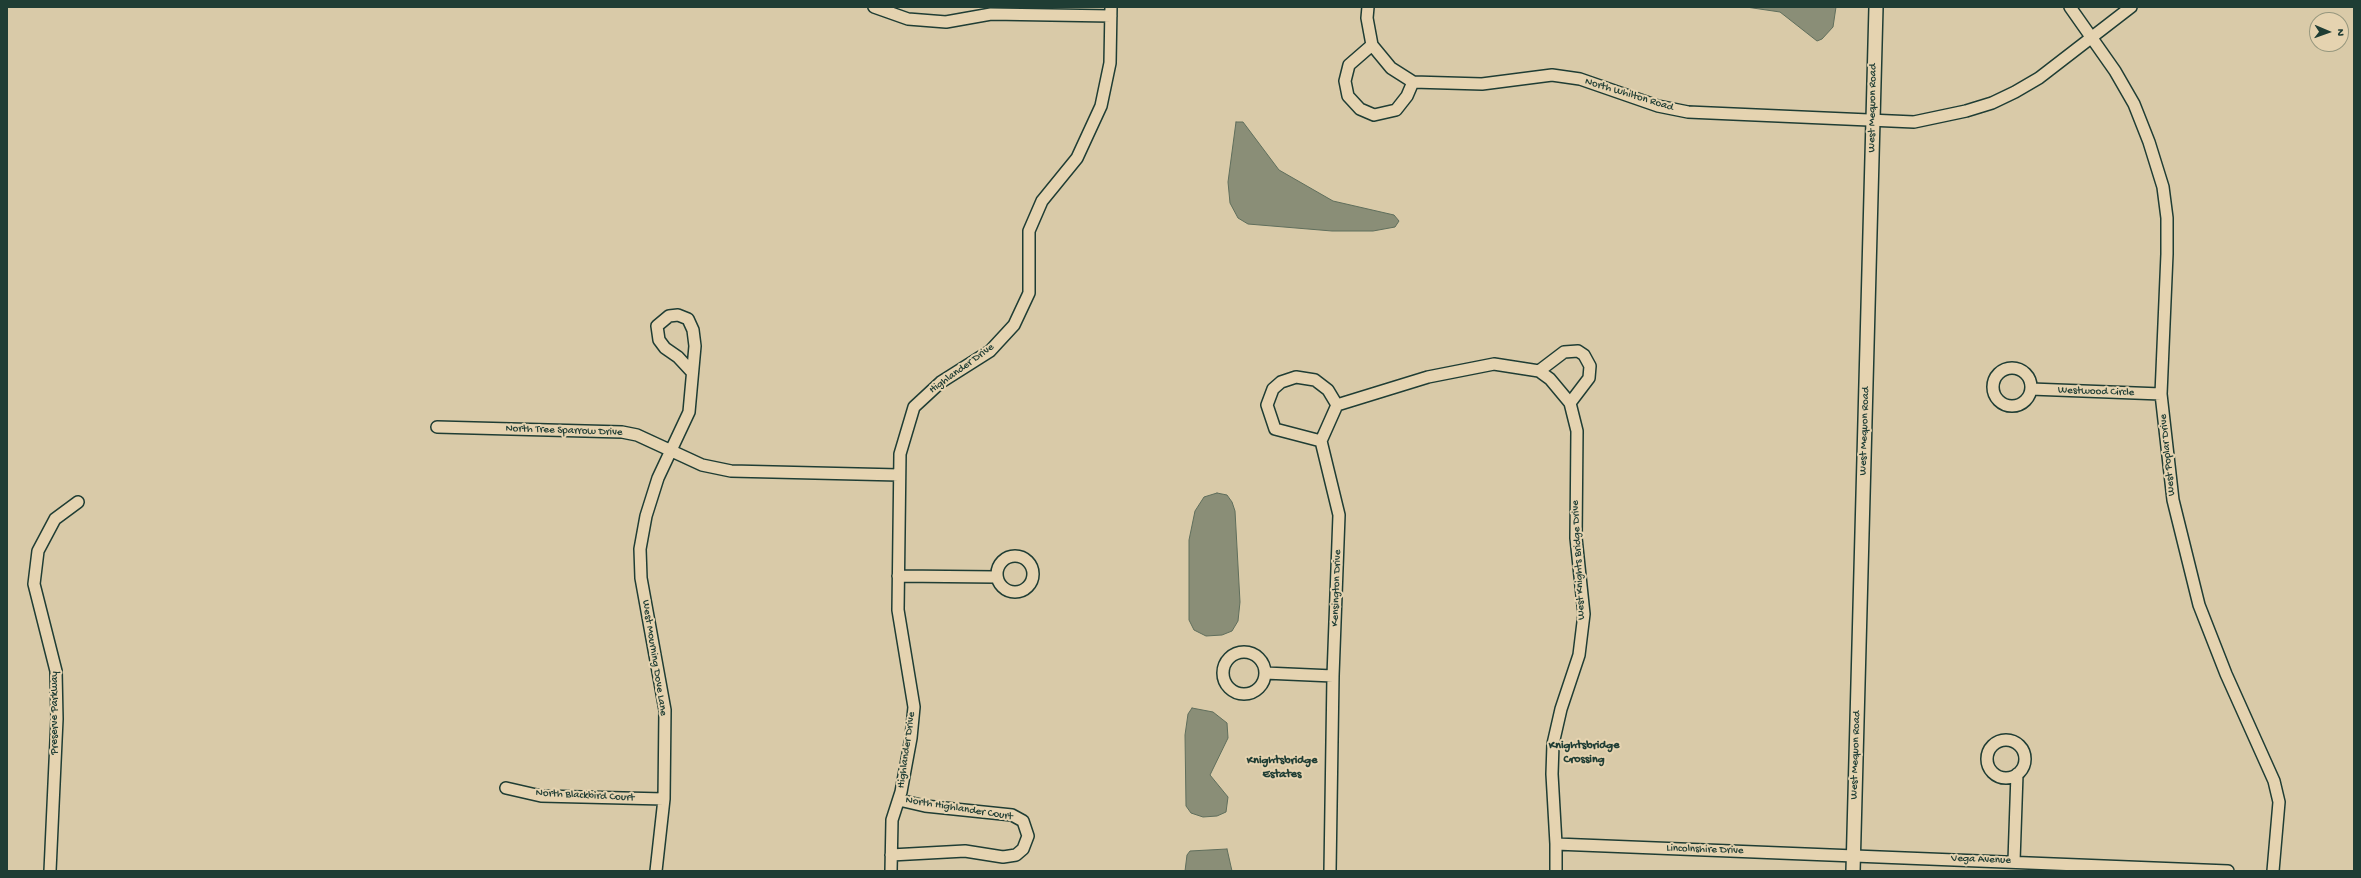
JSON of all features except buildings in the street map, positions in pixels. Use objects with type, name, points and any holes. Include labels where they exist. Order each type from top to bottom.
[{"type":"main road","name":"West Mequon Road","points":[[1854,871],[1876,7]]},
{"type":"street","points":[[874,7],[908,19],[946,22],[991,14],[1111,12]]},
{"type":"street","points":[[1368,7],[1367,18],[1372,45],[1391,68],[1413,82],[1407,96],[1396,110],[1386,114],[1374,115],[1360,109],[1348,96],[1345,81],[1349,65],[1357,55],[1372,45]]},
{"type":"street","name":"West Poplar Drive","points":[[2070,7],[2115,71],[2134,104],[2149,142],[2163,187],[2167,218],[2167,254],[2161,394],[2173,500],[2184,550],[2199,605],[2226,674],[2274,781],[2279,802],[2273,871]]},
{"type":"street","name":"North Whilton Road","points":[[1413,82],[1482,84],[1552,75],[1580,79],[1658,106],[1688,112],[1914,122],[1944,117],[1992,103],[2039,78],[2130,7]]},
{"type":"street","name":"Highlander Drive","points":[[891,871],[892,820],[899,800],[911,738],[914,707],[898,610],[900,454],[914,407],[941,382],[990,351],[1014,325],[1029,293],[1029,231],[1042,201],[1077,158],[1101,106],[1110,63],[1111,12]]},
{"type":"street","name":"West Mourning Dove Lane","points":[[656,871],[664,799],[665,710],[641,578],[640,549],[646,516],[658,478],[689,412],[692,390],[691,371],[695,346],[691,324],[683,316],[668,316],[657,326],[659,340],[665,348],[678,357],[691,371]]},
{"type":"street","points":[[1539,371],[1564,352],[1578,351],[1584,355],[1590,366],[1590,378],[1570,403]]},
{"type":"street","name":"West Knights Bridge Drive","points":[[1337,405],[1428,377],[1494,364],[1539,371],[1558,386],[1570,403],[1577,435],[1576,538],[1584,614],[1578,655],[1561,709],[1553,744],[1552,774],[1556,871]]},
{"type":"street","points":[[1296,377],[1315,380],[1328,390],[1337,405],[1321,442],[1275,430],[1267,405],[1273,389],[1281,382],[1296,377]]},
{"type":"street","name":"Westwood Circle","points":[[2031,389],[2161,394]]},
{"type":"street","name":"North Tree Sparrow Drive","points":[[437,427],[622,432],[637,435],[702,465],[731,472],[899,475]]},
{"type":"street","name":"Kensington Drive","points":[[1321,442],[1340,515],[1333,676],[1330,871]]},
{"type":"street","name":"Preserve Parkway","points":[[50,871],[57,719],[56,671],[34,584],[38,551],[55,519],[78,502]]},
{"type":"street","points":[[898,576],[996,576]]},
{"type":"street","points":[[1265,673],[1333,676]]},
{"type":"street","points":[[2014,861],[2017,774]]},
{"type":"street","name":"North Blackbird Court","points":[[506,788],[541,796],[664,799]]},
{"type":"street","name":"North Highlander Court","points":[[891,855],[965,851],[1003,857],[1016,855],[1023,849],[1028,836],[1023,821],[1012,815],[925,806],[899,800]]},
{"type":"street","name":"Lincolnshire Drive","points":[[1556,844],[1854,856]]},
{"type":"street","name":"Vega Avenue","points":[[1854,856],[2014,861],[2228,871]]},
{"type":"shaded area","points":[[1746,7],[1836,7],[1833,27],[1822,39],[1817,41],[1780,12]]},
{"type":"shaded area","points":[[1236,122],[1243,122],[1279,170],[1333,201],[1394,215],[1399,221],[1395,227],[1373,231],[1332,231],[1248,224],[1238,218],[1230,203],[1228,182]]},
{"type":"shaded area","points":[[1217,493],[1227,495],[1232,502],[1235,511],[1240,602],[1238,621],[1232,631],[1222,635],[1206,636],[1194,630],[1189,620],[1189,540],[1195,511],[1204,497]]},
{"type":"shaded area","points":[[1192,708],[1213,712],[1227,723],[1228,738],[1210,775],[1228,797],[1226,812],[1217,816],[1203,817],[1191,813],[1186,806],[1185,735],[1188,714]]},
{"type":"shaded area","points":[[1227,849],[1232,871],[1185,871],[1187,855],[1190,851]]},
{"type":"district","name":"Knightsbridge Crossing","points":[[1584,753]]},
{"type":"district","name":"Knightsbridge Estates","points":[[1282,768]]}]
